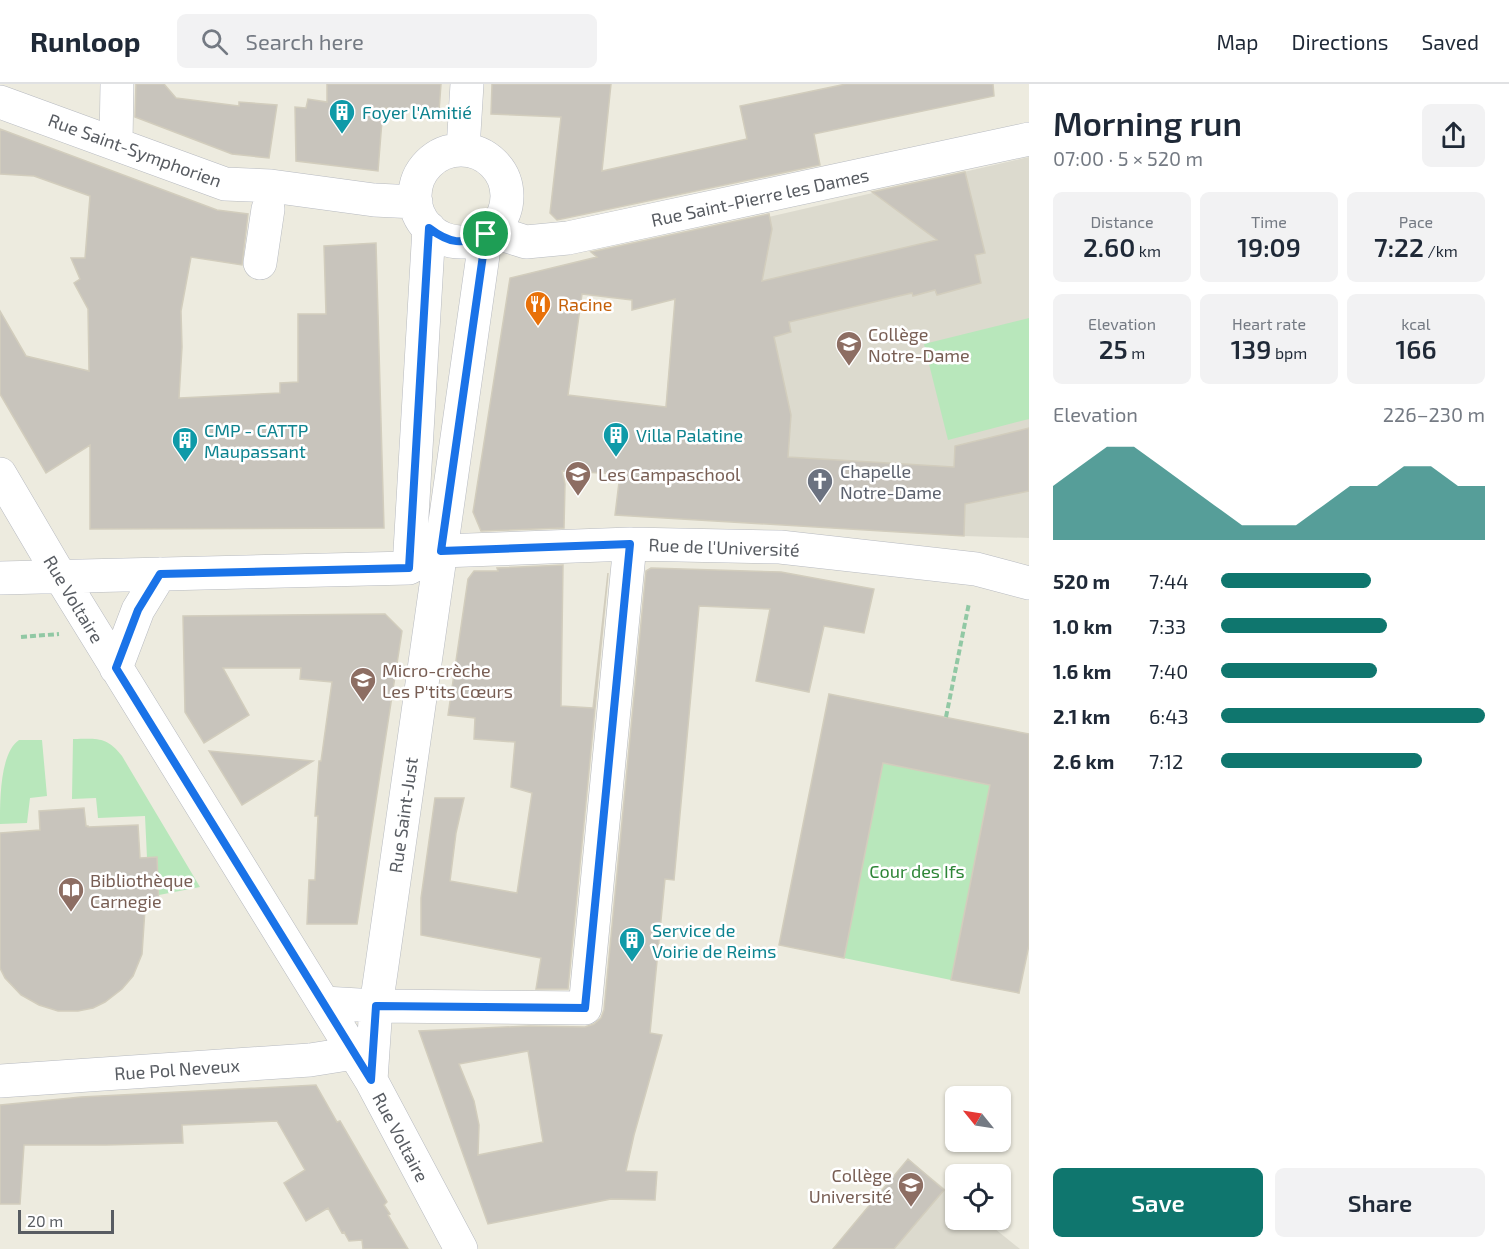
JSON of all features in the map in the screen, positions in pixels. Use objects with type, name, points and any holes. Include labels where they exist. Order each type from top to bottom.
[{"type":"street","points":[[116,143],[117,84]]},
{"type":"street","points":[[463,149],[467,84]]},
{"type":"street","name":"Rue Saint-Symphorien","points":[[0,102],[225,184],[271,186],[374,200],[422,215]]},
{"type":"street","name":"Rue Saint-Pierre les Dames","points":[[489,233],[526,242],[568,238],[1029,139]]},
{"type":"street","points":[[409,568],[422,215],[416,188],[427,164],[450,151],[463,149],[479,153],[492,161],[502,174],[507,189],[507,204],[501,219],[489,233],[472,240],[457,242],[442,237],[422,215]]},
{"type":"street","points":[[260,263],[268,209]]},
{"type":"street","name":"Rue Saint-Just","points":[[371,1080],[376,1006],[489,233]]},
{"type":"street","name":"Rue Voltaire","points":[[0,474],[116,668],[371,1080],[461,1249]]},
{"type":"street","points":[[324,1003],[376,1006],[585,1008],[630,544]]},
{"type":"street","name":"Rue de l'Université","points":[[0,578],[409,568],[441,551],[630,544],[780,547],[976,569],[1029,583]]},
{"type":"street","points":[[116,668],[138,610],[160,574]]},
{"type":"street","name":"Rue Pol Neveux","points":[[0,1081],[309,1060],[354,1053]]},
{"type":"path","points":[[946,717],[969,603]]},
{"type":"path","points":[[21,637],[67,633]]},
{"type":"shaded area","name":"Collège Notre-Dame","points":[[1029,157],[1029,538],[737,522],[665,412],[673,323],[704,232]]},
{"type":"shaded area","name":"Collège Université","points":[[908,1159],[945,1189],[945,1230],[996,1230],[1020,1249],[833,1249]]},
{"type":"green space","points":[[1029,318],[1029,419],[948,440],[924,344]]},
{"type":"green space","points":[[73,739],[95,739],[106,742],[122,756],[200,887],[159,895],[157,857],[147,858],[145,816],[98,818],[96,798],[72,799]]},
{"type":"green space","points":[[19,740],[42,740],[47,796],[30,798],[27,823],[0,824],[2,778],[8,755]]},
{"type":"green space","name":"Cour des Ifs","points":[[883,763],[990,785],[951,980],[844,958]]},
{"type":"building","points":[[136,84],[164,84],[176,98],[239,106],[239,102],[277,105],[269,158],[232,154],[135,117]]},
{"type":"building","name":"Foyer l'Amitié","points":[[327,84],[441,84],[439,111],[383,108],[378,171],[296,161],[295,107],[306,108],[308,99],[327,102]]},
{"type":"building","points":[[492,84],[611,84],[602,171],[747,139],[740,106],[846,84],[993,84],[994,96],[814,134],[820,165],[557,220],[550,213],[561,117],[491,114]]},
{"type":"building","points":[[0,129],[217,210],[248,214],[242,265],[191,257],[181,311],[182,347],[179,398],[280,393],[280,383],[298,382],[298,314],[326,314],[324,246],[376,243],[384,528],[90,529],[90,445],[46,473],[0,394],[0,311],[26,356],[89,371],[88,309],[74,283],[80,279],[71,258],[85,258],[90,196],[34,176],[0,174]]},
{"type":"building","points":[[965,172],[985,253],[975,255],[981,283],[937,295],[935,290],[913,296],[912,293],[789,322],[791,332],[774,337],[791,415],[788,457],[954,467],[955,446],[1029,428],[1029,491],[965,504],[964,536],[615,515],[620,474],[562,471],[565,484],[564,528],[481,531],[473,512],[510,278],[597,257],[591,252],[769,214],[772,229],[762,281],[937,240],[872,192]],"holes":[[[582,294],[632,300],[632,310],[675,299],[666,407],[568,395]]]},
{"type":"building","points":[[563,565],[561,706],[593,708],[608,573],[568,989],[536,989],[541,958],[421,935],[421,898],[435,798],[464,798],[456,833],[450,881],[517,893],[532,793],[511,787],[515,742],[474,739],[475,718],[448,715],[468,579],[474,571]]},
{"type":"building","points":[[651,568],[781,572],[874,589],[864,633],[824,626],[809,692],[756,681],[770,609],[699,606],[674,880],[665,879],[650,1033],[662,1035],[626,1171],[657,1172],[655,1200],[611,1199],[488,1224],[419,1031],[529,1026],[585,1027],[601,1018],[604,1010],[646,571]],"holes":[[[528,1051],[543,1142],[478,1155],[479,1125],[474,1101],[459,1064]]]},
{"type":"building","points":[[385,614],[402,631],[357,924],[307,924],[309,880],[315,880],[318,816],[315,816],[319,761],[321,761],[332,682],[300,679],[301,668],[223,668],[249,715],[204,743],[185,712],[183,616]]},
{"type":"building","points":[[829,694],[1029,734],[1029,945],[1019,993],[951,980],[990,785],[883,763],[844,958],[779,945]]},
{"type":"building","points":[[209,751],[313,761],[242,805]]},
{"type":"building","name":"Bibliothèque Carnegie","points":[[84,808],[88,827],[138,825],[140,858],[157,857],[159,908],[145,909],[142,954],[133,976],[122,989],[93,1008],[58,1011],[39,1005],[21,995],[5,978],[0,968],[0,833],[40,830],[39,811]]},
{"type":"building","points":[[316,1085],[337,1122],[340,1121],[387,1202],[384,1205],[390,1214],[388,1215],[408,1249],[363,1249],[362,1240],[349,1241],[344,1232],[342,1233],[328,1208],[306,1221],[284,1183],[305,1170],[277,1121],[182,1125],[183,1143],[24,1145],[20,1204],[0,1204],[0,1105],[81,1097]]},
{"type":"building","points":[[908,1159],[944,1190],[894,1249],[833,1249]]},
{"type":"place","name":"Foyer l'Amitié","points":[[342,135]]},
{"type":"place","name":"Racine","points":[[538,327]]},
{"type":"place","name":"Collège Notre-Dame","points":[[849,367]]},
{"type":"place","name":"Villa Palatine","points":[[616,458]]},
{"type":"place","name":"CMP - CATTP Maupassant","points":[[185,463]]},
{"type":"place","name":"Les Campaschool","points":[[578,497]]},
{"type":"place","name":"Chapelle Notre-Dame","points":[[820,504]]},
{"type":"place","name":"Micro-crèche Les P'tits Cœurs","points":[[363,703]]},
{"type":"place","name":"Bibliothèque Carnegie","points":[[71,913]]},
{"type":"place","name":"Service de Voirie de Reims","points":[[632,963]]},
{"type":"place","name":"Collège Université","points":[[911,1208]]},
{"type":"route","points":[[429,228],[442,237],[457,242],[472,240],[486,234],[441,551],[630,544],[585,1008],[376,1006],[371,1080],[116,668],[138,610],[160,574],[409,568],[429,228]]}]
